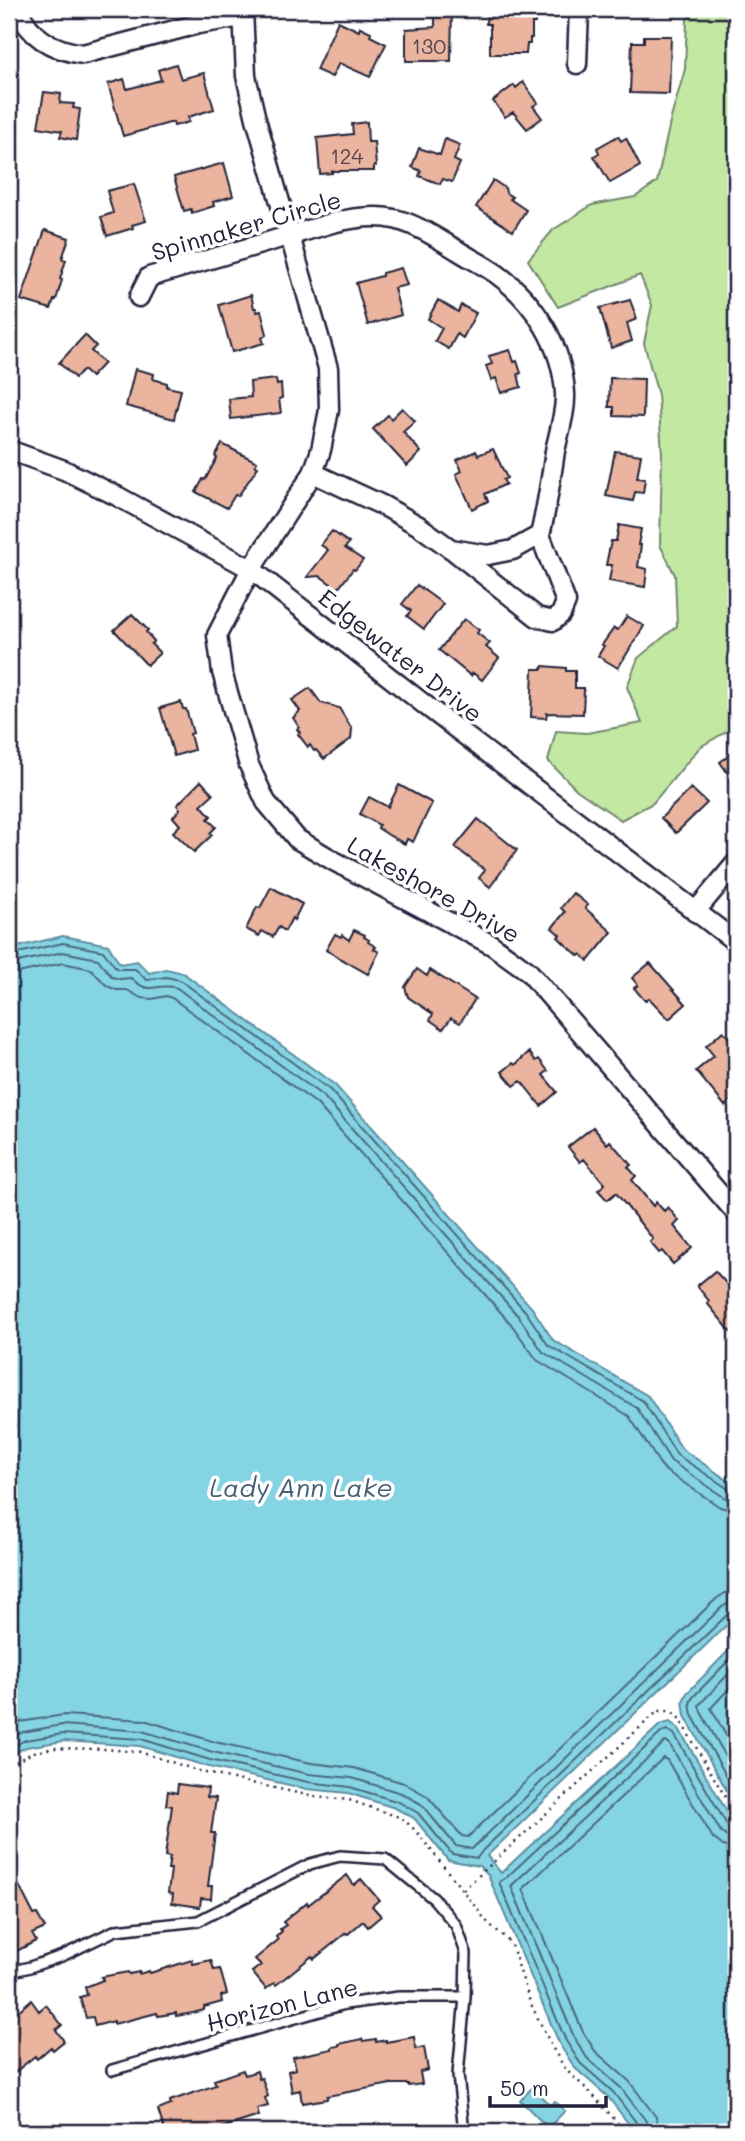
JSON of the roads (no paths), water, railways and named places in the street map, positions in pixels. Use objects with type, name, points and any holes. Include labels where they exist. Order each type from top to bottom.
[{"type":"street","points":[[18,9],[27,27],[40,39],[66,52],[83,54],[243,13]]},
{"type":"street","points":[[576,64],[579,9]]},
{"type":"street","name":"Lakeshore Drive","points":[[243,13],[246,76],[289,237],[328,368],[329,410],[313,473],[251,569],[217,635],[222,672],[249,765],[266,802],[298,839],[354,872],[492,945],[528,971],[736,1213]]},
{"type":"street","name":"Spinnaker Circle","points":[[139,297],[149,277],[353,218],[395,218],[416,225],[498,275],[526,299],[551,337],[561,365],[565,395],[540,535]]},
{"type":"street","name":"Edgewater Drive","points":[[9,450],[64,470],[117,496],[251,569],[736,942]]},
{"type":"street","points":[[313,473],[384,506],[419,526],[451,548],[537,617],[553,621],[561,614],[566,602],[540,535],[513,550],[488,555],[451,548]]},
{"type":"street","points":[[695,912],[736,863]]},
{"type":"lane","points":[[9,1972],[62,1956],[116,1930],[198,1921],[310,1864],[340,1856],[385,1859],[434,1899],[456,1925],[466,1953],[458,2075],[464,2132]]},
{"type":"lane","name":"Horizon Lane","points":[[112,2070],[345,2004],[399,1997],[465,1997]]},
{"type":"water","name":"Lady Ann Lake","points":[[63,936],[108,945],[120,964],[137,961],[149,973],[166,969],[183,973],[335,1085],[532,1308],[553,1340],[648,1396],[682,1449],[736,1486],[736,1616],[487,1856],[501,1873],[660,1725],[670,1722],[679,1729],[736,1827],[736,2132],[635,2132],[608,2097],[575,2068],[560,2045],[488,1875],[479,1866],[448,1860],[414,1818],[395,1808],[348,1793],[307,1789],[209,1767],[140,1746],[64,1741],[26,1747],[9,1756],[9,949]]},
{"type":"water","points":[[736,1643],[736,1807],[685,1716],[683,1701],[687,1693]]},
{"type":"water","points":[[532,2088],[550,2105],[555,2101],[565,2111],[548,2128],[520,2100]]}]
